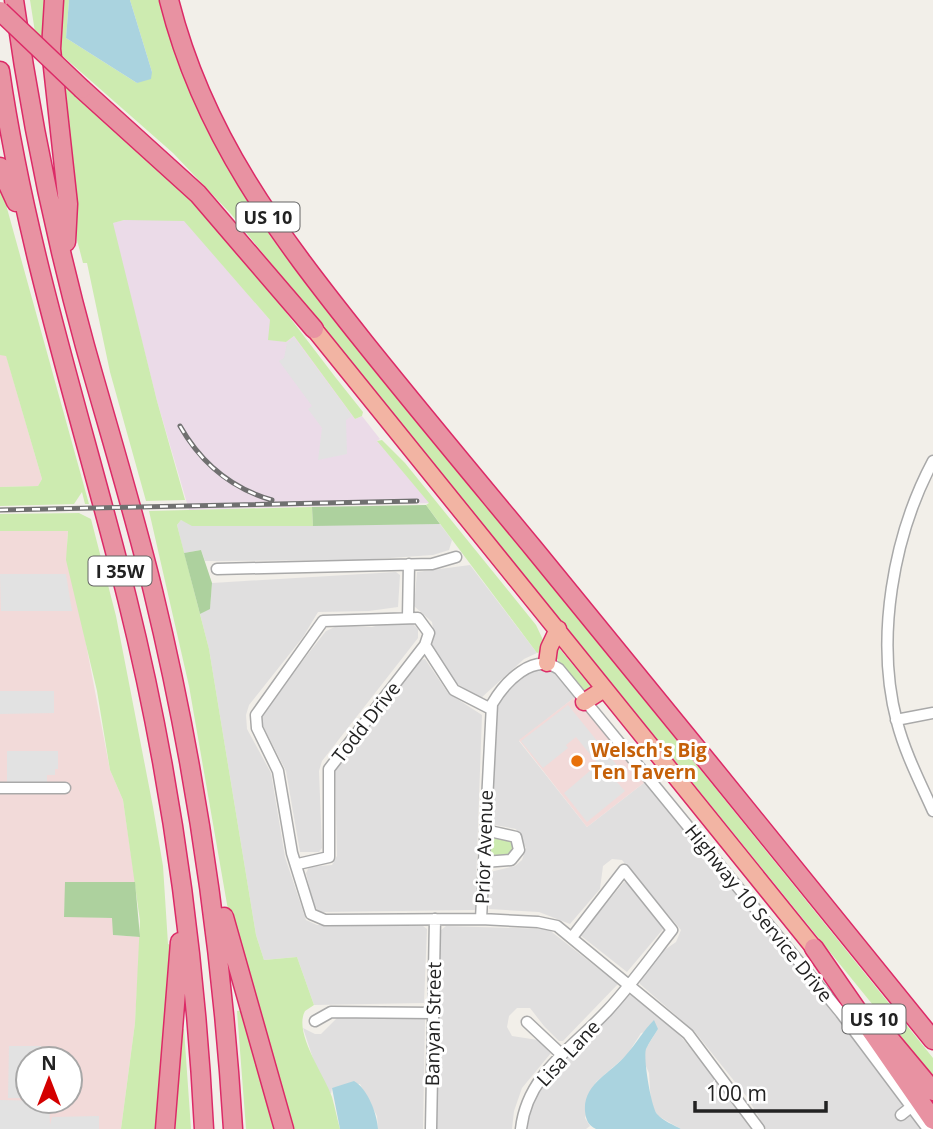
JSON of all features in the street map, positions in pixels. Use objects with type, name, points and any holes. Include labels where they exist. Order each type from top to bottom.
[{"type":"highway","name":"I 35W","points":[[14,0],[36,131],[65,263],[153,590],[198,812],[219,963],[233,1129]]},
{"type":"highway","points":[[54,0],[51,49],[56,117],[68,204],[65,263]]},
{"type":"highway","name":"US 10","points":[[169,0],[192,76],[223,144],[259,204],[294,253],[933,1040]]},
{"type":"highway","name":"US 10","points":[[0,11],[198,194],[314,329],[814,948],[933,1091]]},
{"type":"highway","name":"I 35W","points":[[0,71],[29,229],[139,649],[168,796],[198,1034],[204,1129]]},
{"type":"highway","points":[[0,167],[29,229]]},
{"type":"highway","points":[[547,663],[556,627]]},
{"type":"highway","points":[[584,702],[604,689]]},
{"type":"highway","points":[[198,812],[234,960],[284,1129]]},
{"type":"highway","points":[[165,1129],[178,987],[177,958],[184,918]]},
{"type":"highway","points":[[814,948],[933,1120]]},
{"type":"street","points":[[933,461],[904,537],[893,592],[888,645],[896,719],[906,751],[933,811]]},
{"type":"street","points":[[217,569],[432,564],[456,556]]},
{"type":"street","points":[[408,617],[409,565]]},
{"type":"street","points":[[481,919],[320,920],[310,911],[298,864],[292,853],[278,771],[257,728],[256,715],[323,621],[408,617],[418,618],[427,627],[425,645],[454,690],[491,709],[503,687],[530,666],[547,663],[559,669],[584,702]]},
{"type":"street","name":"Todd Drive","points":[[298,864],[329,857],[329,769],[425,645]]},
{"type":"street","name":"Highway 10 Service Drive","points":[[584,702],[841,1013],[928,1129]]},
{"type":"street","name":"Prior Avenue","points":[[491,709],[481,919],[550,923],[573,936],[688,1034],[759,1129]]},
{"type":"street","points":[[896,719],[933,713]]},
{"type":"street","points":[[0,788],[65,788]]},
{"type":"street","points":[[484,862],[511,860],[519,850],[516,838],[511,834],[485,830]]},
{"type":"street","name":"Lisa Lane","points":[[521,1129],[531,1092],[561,1054],[597,1022],[672,930],[624,870],[573,936]]},
{"type":"street","name":"Banyan Street","points":[[431,1129],[435,919]]},
{"type":"street","points":[[315,1021],[331,1012],[433,1013]]},
{"type":"street","points":[[527,1022],[561,1054]]},
{"type":"street","points":[[901,1115],[911,1107]]},
{"type":"shaded area","points":[[124,220],[184,220],[270,320],[272,339],[286,342],[294,336],[355,419],[362,416],[380,439],[377,441],[430,503],[189,510],[157,401],[112,223]]},
{"type":"shaded area","points":[[294,338],[352,416],[346,420],[347,454],[318,460],[322,428],[308,409],[312,406],[279,361],[284,358],[287,343]]},
{"type":"shaded area","points":[[0,355],[6,355],[42,479],[38,486],[0,487]]},
{"type":"shaded area","points":[[181,520],[199,526],[440,524],[452,540],[449,550],[433,555],[360,560],[205,561],[201,550],[184,553],[177,525]]},
{"type":"shaded area","points":[[0,531],[68,531],[67,544],[110,770],[123,800],[135,882],[66,882],[64,916],[113,918],[113,935],[140,937],[135,1023],[121,1129],[0,1129]]},
{"type":"shaded area","points":[[470,565],[537,653],[524,659],[481,698],[454,682],[431,646],[434,635],[432,622],[414,606],[417,572]]},
{"type":"shaded area","points":[[396,572],[400,575],[398,607],[369,611],[318,612],[303,637],[249,705],[246,715],[247,729],[271,773],[285,857],[306,920],[317,925],[423,926],[427,929],[424,1003],[314,1005],[297,957],[264,960],[256,935],[209,649],[200,614],[210,608],[212,583]]},
{"type":"shaded area","points":[[0,574],[66,574],[72,611],[1,611]]},
{"type":"shaded area","points":[[386,623],[412,623],[418,629],[418,638],[322,761],[319,771],[322,848],[319,852],[300,852],[286,771],[262,724],[261,714],[326,631],[337,626],[372,627]]},
{"type":"shaded area","points":[[425,659],[448,693],[482,715],[475,910],[320,912],[314,906],[306,873],[309,867],[332,865],[337,856],[335,770],[420,660]]},
{"type":"shaded area","points":[[532,669],[553,669],[575,697],[519,741],[587,827],[645,782],[824,999],[924,1129],[766,1129],[747,1097],[695,1032],[640,984],[639,979],[663,951],[676,942],[681,930],[622,860],[612,859],[603,866],[600,889],[570,924],[539,912],[489,909],[490,872],[515,866],[522,860],[526,848],[516,829],[495,825],[492,820],[497,708],[507,690]]},
{"type":"shaded area","points":[[0,691],[54,691],[54,713],[0,714]]},
{"type":"shaded area","points":[[575,697],[645,782],[587,827],[519,740]]},
{"type":"shaded area","points":[[568,705],[624,774],[616,781],[625,791],[587,822],[564,793],[598,764],[576,737],[566,745],[568,748],[543,768],[521,741]]},
{"type":"shaded area","points":[[7,751],[58,751],[58,769],[55,769],[55,775],[47,775],[47,782],[7,782]]},
{"type":"shaded area","points":[[624,882],[629,883],[664,928],[627,972],[580,935]]},
{"type":"shaded area","points":[[446,926],[548,929],[618,984],[563,1041],[559,1041],[544,1026],[530,1008],[517,1008],[509,1016],[507,1027],[512,1036],[538,1040],[551,1053],[522,1088],[514,1111],[512,1129],[435,1129],[440,931]]},
{"type":"shaded area","points":[[629,994],[659,1016],[682,1038],[734,1101],[751,1129],[681,1129],[658,1116],[651,1104],[645,1050],[658,1029],[641,1033],[627,1055],[596,1082],[585,1118],[590,1126],[586,1129],[526,1129],[531,1103],[545,1078]]},
{"type":"shaded area","points":[[338,1017],[425,1019],[423,1129],[378,1129],[377,1116],[360,1084],[332,1088],[331,1094],[318,1074],[303,1028],[321,1034]]},
{"type":"shaded area","points":[[9,1046],[14,1046],[14,1098],[8,1098]]},
{"type":"shaded area","points":[[0,1100],[14,1100],[14,1115],[50,1115],[50,1125],[52,1117],[99,1116],[99,1129],[0,1129]]},
{"type":"green space","points":[[30,0],[50,0],[48,45],[35,32]]},
{"type":"green space","points":[[59,0],[69,0],[66,38],[137,83],[152,72],[130,0],[160,0],[193,94],[219,150],[270,236],[933,1058],[933,1079],[231,214],[173,153],[57,51]]},
{"type":"green space","points":[[59,81],[149,157],[200,206],[363,412],[362,416],[355,419],[294,336],[286,342],[268,340],[270,320],[184,221],[124,220],[113,223],[157,401],[185,500],[146,501],[110,372],[87,263],[83,263],[77,240]]},
{"type":"green space","points":[[0,183],[89,504],[85,504],[82,492],[74,504],[0,506],[0,487],[38,486],[42,479],[6,356],[0,355]]},
{"type":"green space","points":[[382,440],[405,463],[536,625],[544,642],[543,651],[537,653],[426,505],[429,503],[377,441]]},
{"type":"green space","points":[[426,505],[440,524],[313,526],[312,507]]},
{"type":"green space","points":[[312,507],[313,526],[192,526],[181,520],[177,525],[209,649],[256,935],[264,960],[297,957],[314,1005],[305,1011],[303,1031],[332,1097],[340,1129],[293,1129],[273,1073],[228,910],[189,686],[149,511]]},
{"type":"green space","points":[[79,513],[91,519],[116,616],[163,866],[168,944],[173,946],[160,1129],[121,1129],[135,1023],[140,921],[123,800],[110,770],[97,691],[66,560],[68,531],[0,531],[0,514]]},
{"type":"green space","points":[[201,550],[212,583],[210,609],[200,614],[184,553]]},
{"type":"green space","points":[[558,647],[595,691],[580,692],[555,656]]},
{"type":"green space","points":[[501,836],[509,839],[512,847],[509,855],[501,858],[493,855],[490,847],[493,839]]},
{"type":"green space","points":[[65,882],[135,882],[140,937],[113,935],[112,918],[64,917]]},
{"type":"green space","points":[[245,1010],[279,1129],[246,1129],[237,1011]]},
{"type":"green space","points":[[179,1028],[184,1029],[191,1129],[169,1129]]},
{"type":"water","points":[[69,0],[130,0],[152,72],[151,79],[137,83],[66,38]]},
{"type":"water","points":[[654,1020],[658,1029],[645,1054],[652,1102],[659,1116],[681,1129],[596,1129],[589,1124],[586,1117],[588,1093],[626,1055]]},
{"type":"water","points":[[354,1081],[364,1090],[371,1102],[378,1129],[340,1129],[332,1088]]},
{"type":"railway","points":[[180,426],[197,451],[218,472],[243,489],[272,500]]},
{"type":"railway","points":[[0,510],[417,501]]},
{"type":"place","name":"Welsch's Big Ten Tavern","points":[[577,761]]}]
